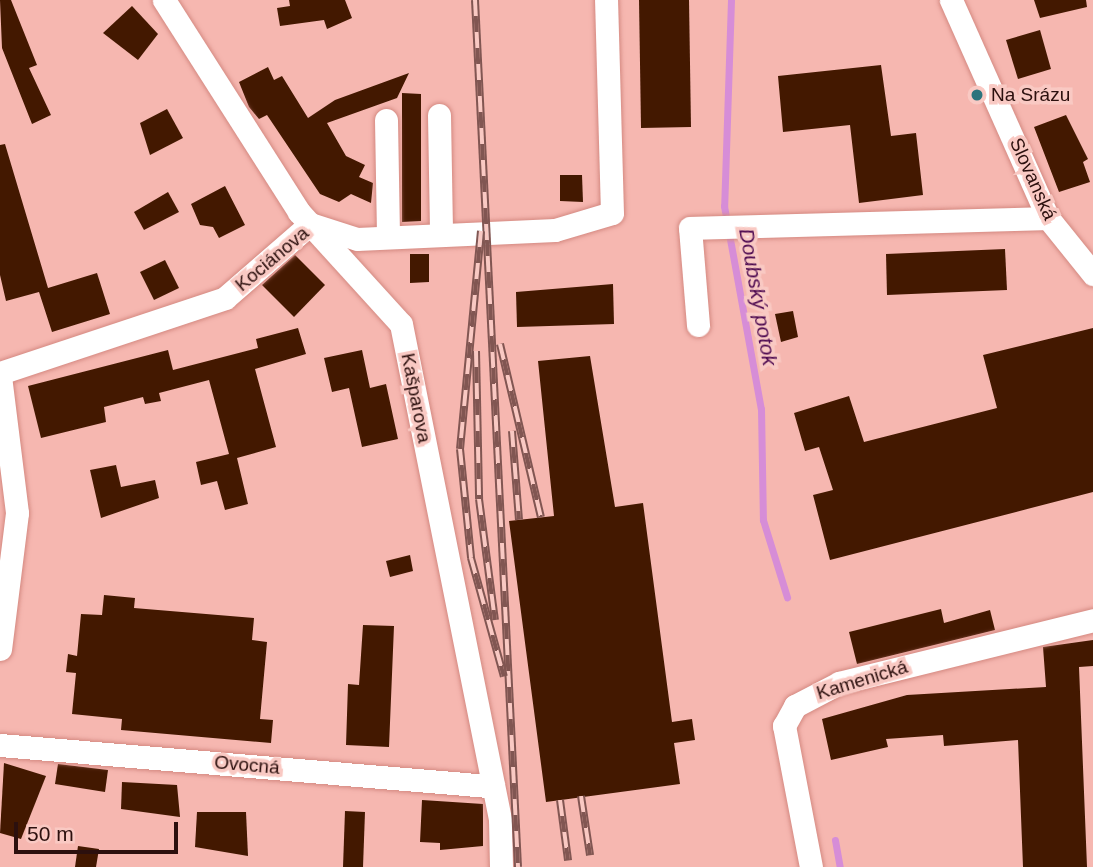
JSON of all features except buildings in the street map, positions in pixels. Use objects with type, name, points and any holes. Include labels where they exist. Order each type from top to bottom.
[{"type":"street","name":"Kašparova","points":[[164,0],[310,224],[401,324],[494,786],[501,867]]},
{"type":"street","name":"Kociánova","points":[[0,374],[225,298],[310,224],[357,239],[441,232],[555,230],[612,213],[606,0]]},
{"type":"street","name":"Slovanská","points":[[951,0],[1048,218],[1093,274]]},
{"type":"street","points":[[439,115],[441,232]]},
{"type":"street","points":[[386,120],[388,236]]},
{"type":"street","points":[[698,325],[690,228],[1048,218]]},
{"type":"street","points":[[0,374],[17,513],[0,649]]},
{"type":"street","name":"Kamenická","points":[[811,867],[784,726],[795,706],[816,691],[1093,620]]},
{"type":"street","name":"Ovocná","points":[[0,745],[494,786]]},
{"type":"waterway","name":"Doubský potok","points":[[731,0],[724,206],[761,409],[763,520],[787,597]]},
{"type":"waterway","name":"Doubský potok","points":[[835,840],[840,867]]},
{"type":"railway","points":[[475,0],[518,867]]},
{"type":"railway","points":[[481,231],[460,449],[471,558],[504,677]]},
{"type":"railway","points":[[500,344],[541,517]]},
{"type":"railway","points":[[476,351],[479,499],[495,620]]},
{"type":"railway","points":[[512,431],[519,520]]},
{"type":"railway","points":[[581,796],[590,855]]},
{"type":"railway","points":[[560,800],[568,860]]},
{"type":"place","name":"Na Srázu","points":[[977,95]]}]
